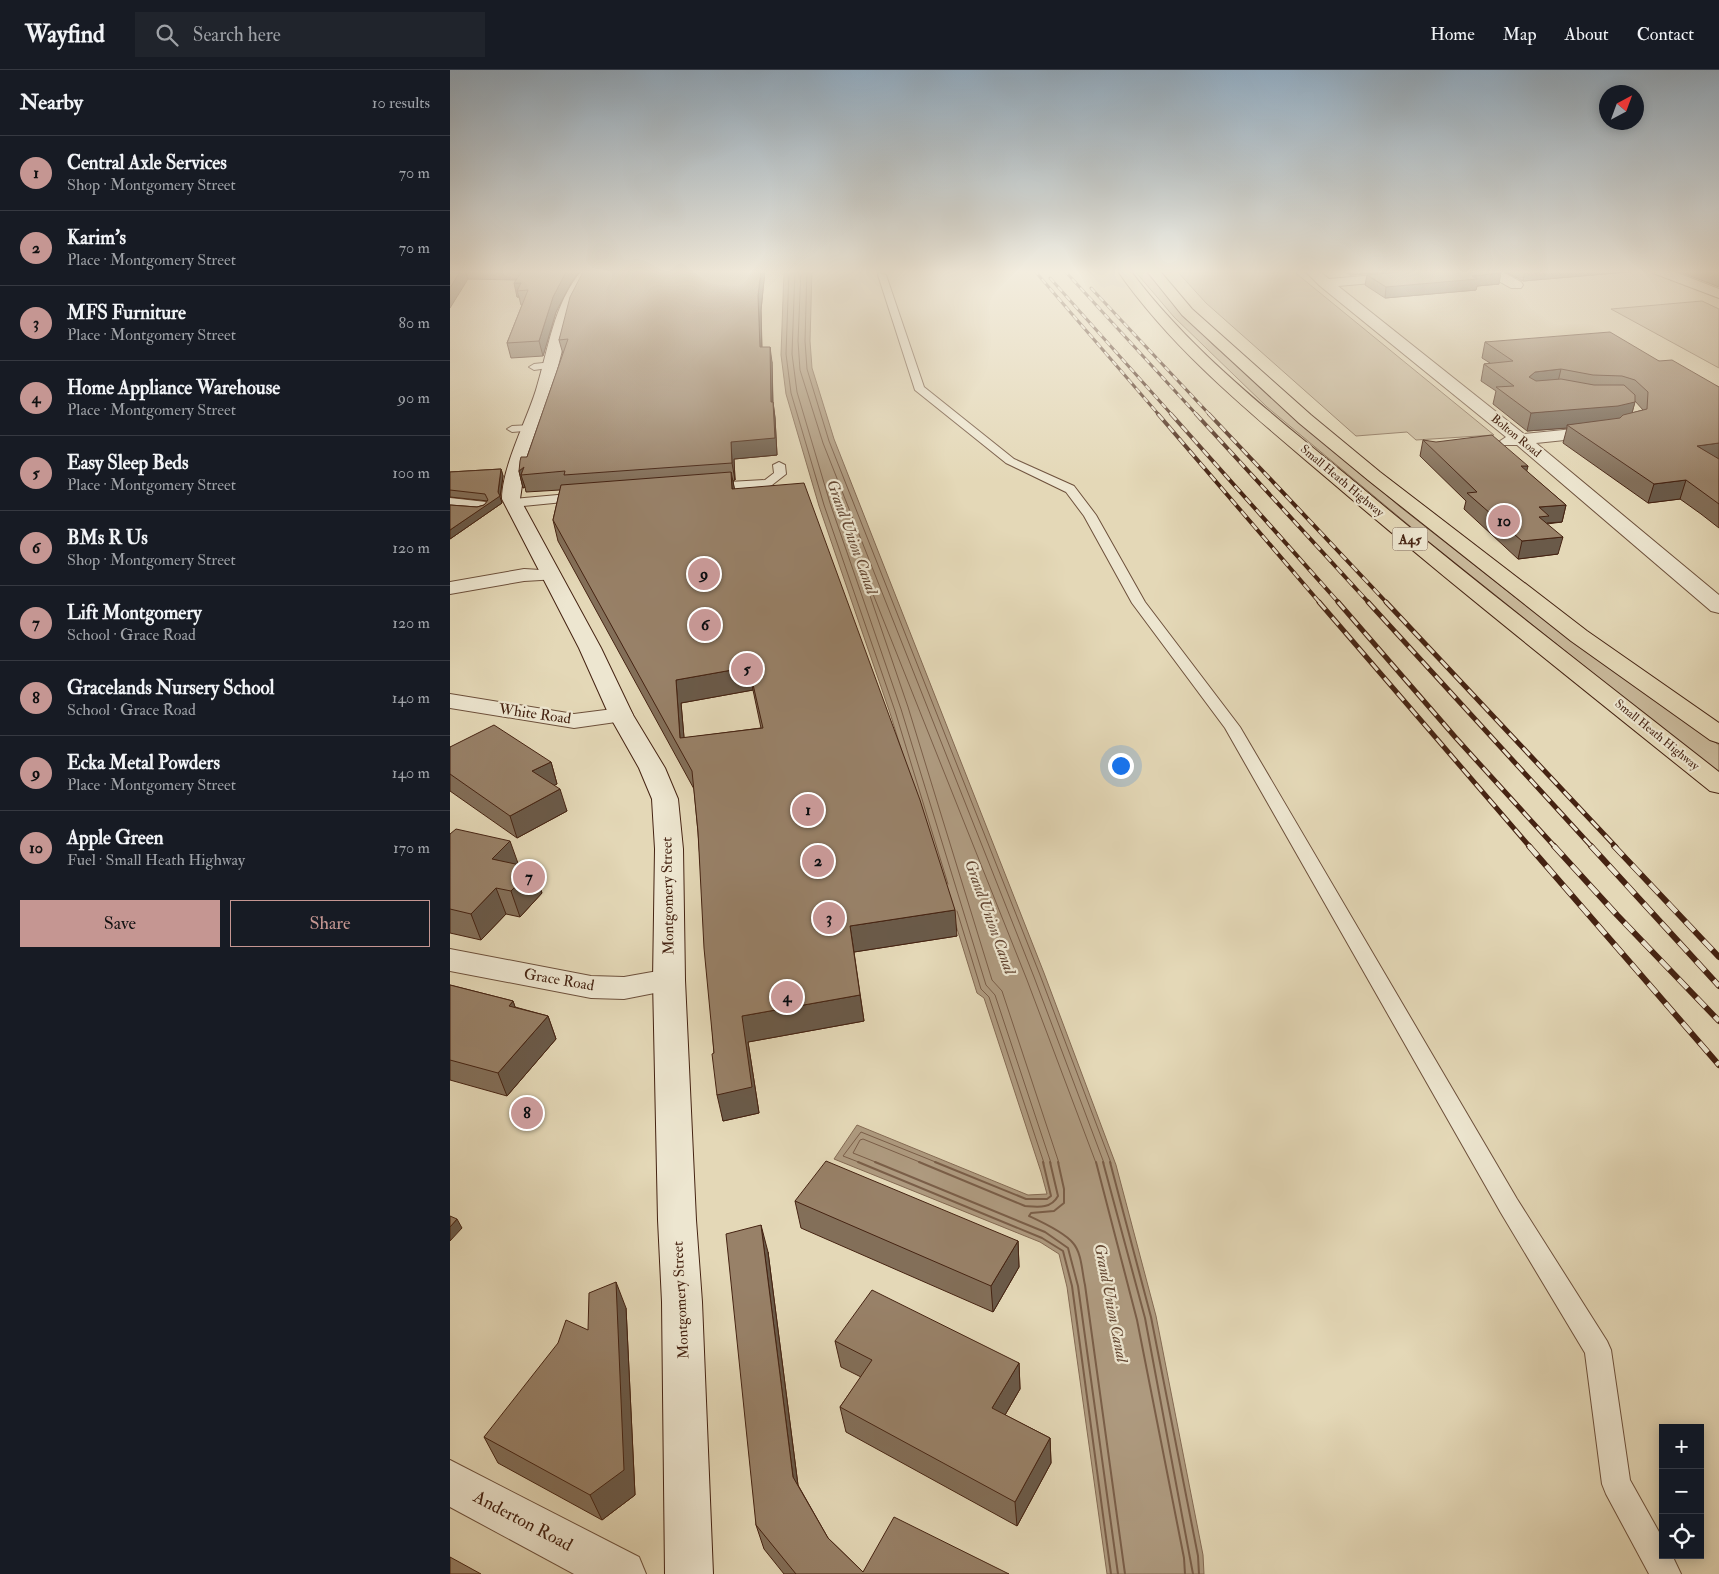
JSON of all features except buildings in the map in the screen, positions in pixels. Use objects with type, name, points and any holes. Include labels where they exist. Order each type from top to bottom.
[{"type":"highway","name":"Small Heath Highway","points":[[1183,340],[1254,407],[1421,548],[1719,785]]},
{"type":"highway","name":"Small Heath Highway","points":[[1218,340],[1305,419],[1374,476],[1579,636],[1719,735]]},
{"type":"street","points":[[513,503],[511,491],[516,472],[522,429],[552,340]]},
{"type":"street","name":"Bolton Road","points":[[1398,340],[1521,440],[1719,606]]},
{"type":"street","points":[[1490,444],[1612,429]]},
{"type":"street","name":"Montgomery Street","points":[[513,503],[590,648],[621,716],[652,768],[665,799],[669,850],[669,980],[677,1220],[682,1302],[689,1574]]},
{"type":"street","points":[[450,504],[479,506]]},
{"type":"street","points":[[450,588],[524,574],[551,574]]},
{"type":"street","name":"White Road","points":[[450,701],[574,721],[621,716]]},
{"type":"street","name":"Grace Road","points":[[450,960],[592,987],[624,988],[669,980]]},
{"type":"street","name":"Anderton Road","points":[[450,1482],[622,1574]]},
{"type":"lane","points":[[903,340],[919,388],[1010,461],[1070,489],[1090,515],[1139,603],[1232,727],[1504,1197],[1598,1350],[1616,1484],[1666,1574]]},
{"type":"lane","points":[[700,488],[768,482],[780,474],[779,465]]},
{"type":"lane","points":[[513,503],[594,496]]},
{"type":"shaded area","points":[[1198,340],[1208,340],[1399,506],[1525,605],[1719,745],[1719,774],[1429,542],[1267,407]]},
{"type":"shaded area","points":[[1248,340],[1378,340],[1494,435],[1416,440],[1407,432],[1356,436]]},
{"type":"shaded area","points":[[1668,340],[1719,340],[1719,368]]},
{"type":"water","name":"Grand Union Canal","points":[[782,340],[810,340],[812,368],[834,439],[1044,973],[1116,1165],[1156,1316],[1203,1555],[1204,1574],[1107,1574],[1067,1287],[1059,1254],[1040,1242],[834,1159],[857,1125],[1028,1195],[1047,1194],[984,998],[977,993],[890,713],[819,506],[786,394],[781,355]]},
{"type":"railway","points":[[1095,340],[1159,415]]},
{"type":"railway","points":[[1105,340],[1172,415]]},
{"type":"railway","points":[[1128,340],[1197,415]]},
{"type":"railway","points":[[1140,340],[1210,415]]},
{"type":"railway","points":[[1158,414],[1320,603]]},
{"type":"railway","points":[[1171,414],[1339,603]]},
{"type":"railway","points":[[1196,414],[1369,603]]},
{"type":"railway","points":[[1209,414],[1387,603]]},
{"type":"railway","points":[[1319,602],[1530,847]]},
{"type":"railway","points":[[1338,602],[1456,738],[1555,847]]},
{"type":"railway","points":[[1368,602],[1592,847]]},
{"type":"railway","points":[[1386,602],[1616,847]]},
{"type":"railway","points":[[1529,846],[1719,1065]]},
{"type":"railway","points":[[1554,846],[1719,1021]]},
{"type":"railway","points":[[1591,846],[1719,986]]},
{"type":"railway","points":[[1614,846],[1719,957]]},
{"type":"place","name":"Apple Green","points":[[1504,521]]},
{"type":"place","name":"Ecka Metal Powders","points":[[704,574]]},
{"type":"place","name":"BMs R Us","points":[[705,625]]},
{"type":"place","name":"Easy Sleep Beds","points":[[747,669]]},
{"type":"place","name":"Central Axle Services","points":[[808,810]]},
{"type":"place","name":"Karim's","points":[[818,861]]},
{"type":"place","name":"Lift Montgomery","points":[[529,877]]},
{"type":"place","name":"MFS Furniture","points":[[829,918]]},
{"type":"place","name":"Home Appliance Warehouse","points":[[787,997]]},
{"type":"place","name":"Gracelands Nursery School","points":[[527,1113]]}]
